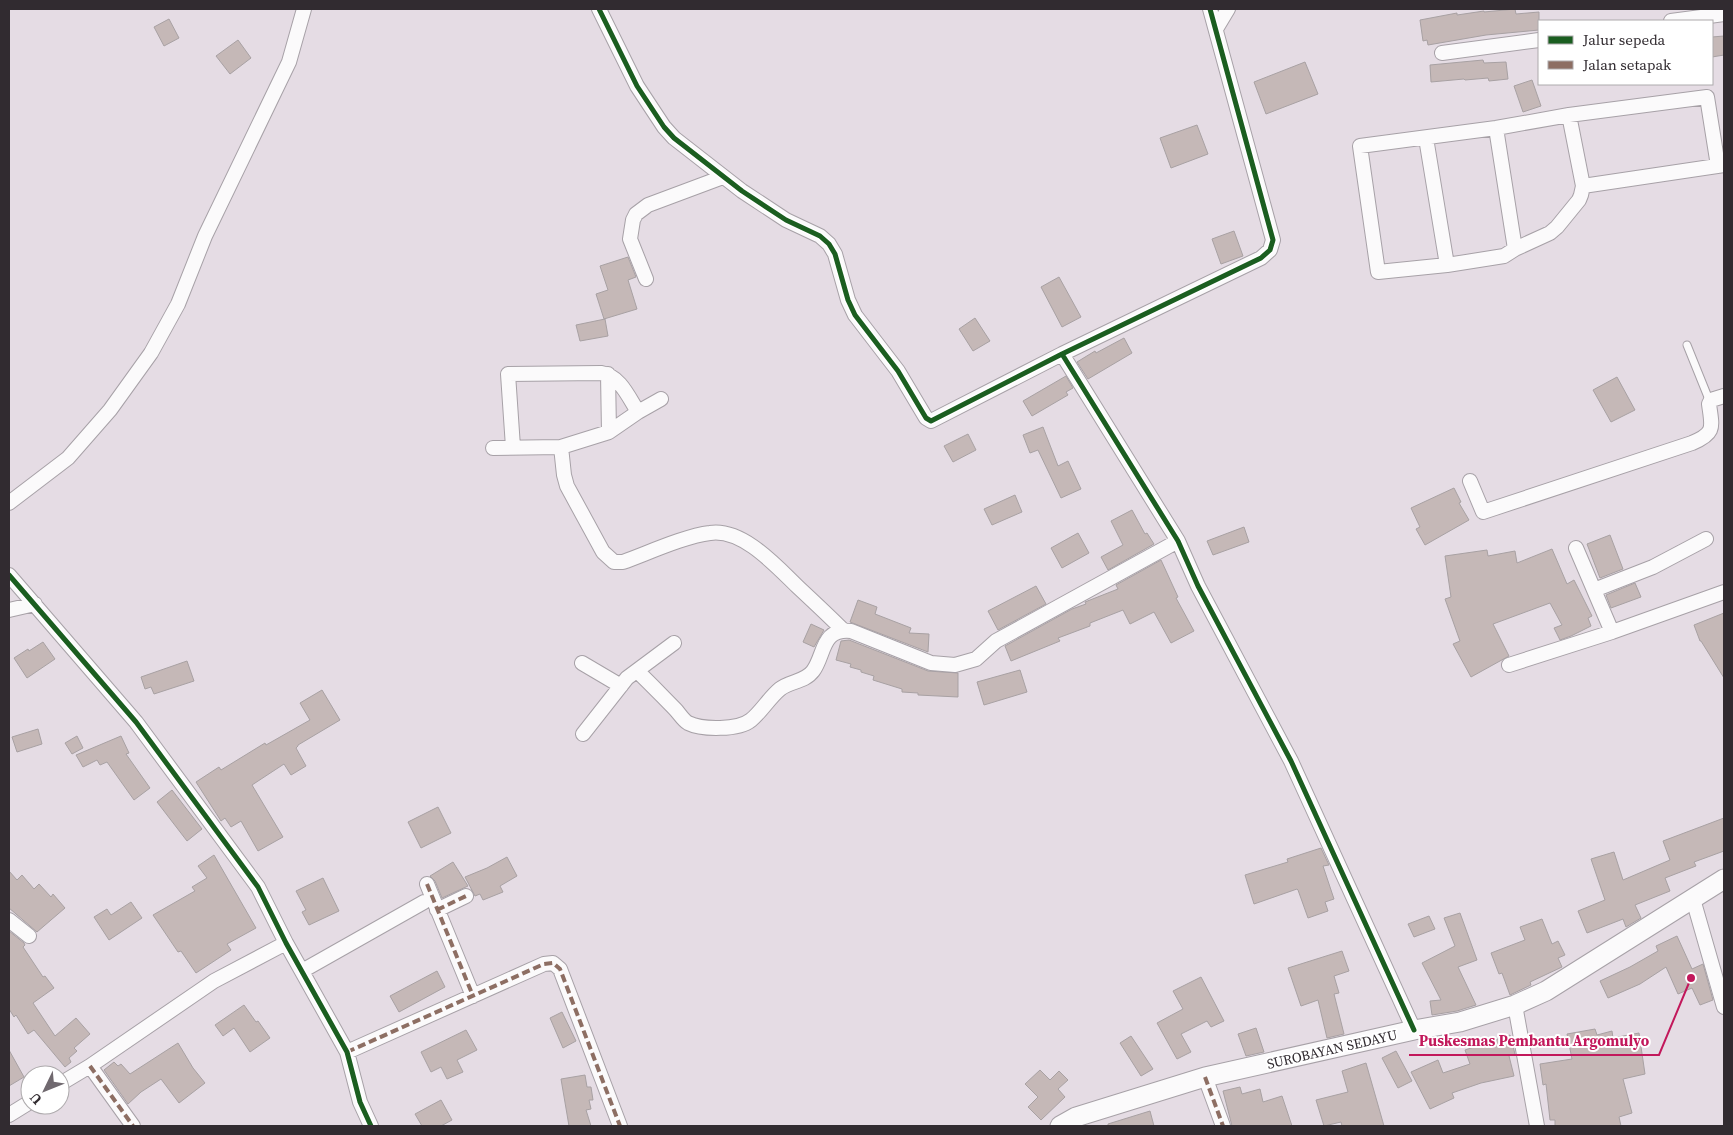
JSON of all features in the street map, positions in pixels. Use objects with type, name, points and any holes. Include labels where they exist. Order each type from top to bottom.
[{"type":"main road","name":"SUROBAYAN SEDAYU","points":[[1060,1126],[1076,1117],[1206,1077],[1414,1030],[1460,1022],[1515,1005],[1546,991],[1724,879]]},
{"type":"street","points":[[9,503],[68,458],[110,410],[151,353],[178,304],[206,236],[289,62],[304,9]]},
{"type":"street","points":[[599,9],[637,86],[664,126],[691,152],[723,177],[786,220],[820,236],[830,244],[835,254],[848,300],[855,315],[898,371],[928,420],[931,421],[1062,354],[1261,258],[1270,250],[1273,240],[1210,9]]},
{"type":"street","points":[[1216,29],[1228,9]]},
{"type":"street","points":[[1679,20],[1724,14]]},
{"type":"street","points":[[1442,53],[1538,40]]},
{"type":"street","points":[[1569,115],[1583,186],[1579,200],[1554,231],[1504,256],[1448,265],[1378,272],[1360,146],[1496,128],[1569,115],[1707,97],[1721,166],[1583,186]]},
{"type":"street","points":[[1496,128],[1516,249]]},
{"type":"street","points":[[1426,138],[1448,265]]},
{"type":"street","points":[[646,279],[630,239],[633,220],[636,214],[648,204],[723,177]]},
{"type":"street","points":[[1062,354],[1178,540],[1198,586],[1291,761],[1414,1030]]},
{"type":"street","points":[[513,447],[508,374],[608,374],[618,380],[638,412]]},
{"type":"street","points":[[608,374],[609,432]]},
{"type":"street","points":[[1470,481],[1483,512],[1683,446],[1705,438],[1711,431],[1709,404],[1714,399],[1724,396]]},
{"type":"street","points":[[493,448],[562,447],[609,432],[660,399]]},
{"type":"street","points":[[562,447],[564,475],[567,486],[603,552],[614,562],[623,562],[711,532],[725,534],[752,546],[770,560],[843,630],[864,636],[931,664],[955,665],[976,659],[996,640],[1178,540]]},
{"type":"street","points":[[1594,590],[1653,567],[1706,539]]},
{"type":"street","points":[[1576,548],[1612,632]]},
{"type":"street","points":[[9,575],[142,730],[258,887],[286,943],[347,1052],[360,1102],[371,1126]]},
{"type":"street","points":[[1509,665],[1612,632],[1724,592]]},
{"type":"street","points":[[9,610],[35,604]]},
{"type":"street","points":[[637,671],[688,722],[704,727],[729,728],[740,726],[751,721],[780,689],[809,676],[815,669],[822,647],[828,639],[843,630]]},
{"type":"street","points":[[583,734],[627,678],[674,643]]},
{"type":"street","points":[[582,663],[621,686]]},
{"type":"street","points":[[426,884],[473,996]]},
{"type":"street","points":[[437,910],[466,896]]},
{"type":"street","points":[[1693,899],[1724,1007]]},
{"type":"street","points":[[302,971],[424,902]]},
{"type":"street","points":[[9,920],[29,936]]},
{"type":"street","points":[[70,1078],[214,981],[286,943]]},
{"type":"street","points":[[347,1052],[544,964],[553,964],[560,969],[620,1126]]},
{"type":"street","points":[[1515,1005],[1537,1126]]},
{"type":"street","points":[[90,1066],[133,1126]]},
{"type":"street","points":[[1206,1077],[1223,1126]]},
{"type":"street","points":[[9,1115],[20,1108]]},
{"type":"lane","points":[[1687,345],[1710,402]]},
{"type":"building","points":[[1515,9],[1516,14],[1539,12],[1538,30],[1486,35],[1428,45],[1427,40],[1423,41],[1420,20],[1457,13],[1457,15]]},
{"type":"building","points":[[169,19],[179,38],[164,46],[154,27]]},
{"type":"building","points":[[1724,36],[1724,55],[1713,57],[1713,37]]},
{"type":"building","points":[[238,40],[251,58],[230,74],[216,56]]},
{"type":"building","points":[[1483,60],[1484,63],[1506,62],[1508,79],[1489,81],[1488,78],[1431,82],[1430,65]]},
{"type":"building","points":[[1305,62],[1318,94],[1266,114],[1254,82]]},
{"type":"building","points":[[1532,80],[1541,106],[1523,112],[1514,86]]},
{"type":"building","points":[[1197,125],[1208,154],[1171,168],[1160,138]]},
{"type":"building","points":[[1234,231],[1243,256],[1221,264],[1212,239]]},
{"type":"building","points":[[628,257],[636,277],[628,280],[637,309],[604,319],[596,294],[608,290],[600,266]]},
{"type":"building","points":[[1059,277],[1081,317],[1062,327],[1041,287]]},
{"type":"building","points":[[975,318],[990,341],[973,351],[959,329]]},
{"type":"building","points":[[605,319],[608,336],[580,341],[576,325]]},
{"type":"building","points":[[1124,338],[1132,353],[1088,379],[1077,362],[1095,351],[1096,353]]},
{"type":"building","points":[[1066,376],[1073,388],[1066,392],[1068,395],[1032,416],[1023,401]]},
{"type":"building","points":[[1617,377],[1635,410],[1611,422],[1593,390]]},
{"type":"building","points":[[1043,427],[1058,466],[1068,461],[1081,489],[1061,498],[1038,450],[1030,453],[1023,435]]},
{"type":"building","points":[[968,434],[976,450],[953,462],[944,446]]},
{"type":"building","points":[[1454,488],[1461,502],[1459,503],[1469,520],[1425,545],[1416,529],[1420,527],[1411,508]]},
{"type":"building","points":[[1015,495],[1022,512],[992,525],[984,509]]},
{"type":"building","points":[[1132,510],[1145,534],[1147,533],[1154,544],[1108,570],[1101,557],[1123,545],[1111,521]]},
{"type":"building","points":[[1244,527],[1249,542],[1213,555],[1207,541]]},
{"type":"building","points":[[1078,533],[1089,553],[1062,568],[1051,548]]},
{"type":"building","points":[[1610,535],[1623,569],[1600,578],[1587,544]]},
{"type":"building","points":[[1552,549],[1567,584],[1574,580],[1592,616],[1588,618],[1591,626],[1560,640],[1554,628],[1562,625],[1550,603],[1493,624],[1509,656],[1471,677],[1453,644],[1460,641],[1445,599],[1451,597],[1445,556],[1487,550],[1488,556],[1515,551],[1517,563]]},
{"type":"building","points":[[1161,560],[1178,597],[1176,598],[1194,631],[1171,643],[1154,612],[1130,624],[1123,610],[1090,623],[1090,626],[1058,638],[1060,641],[1011,661],[1005,646],[1072,609],[1086,604],[1085,602],[1118,589],[1116,585]]},
{"type":"building","points":[[1635,583],[1641,597],[1611,608],[1606,595]]},
{"type":"building","points":[[1036,586],[1046,604],[998,630],[988,611]]},
{"type":"building","points":[[858,600],[877,607],[875,614],[911,628],[909,633],[929,634],[928,652],[850,622]]},
{"type":"building","points":[[1724,613],[1724,678],[1700,641],[1694,625]]},
{"type":"building","points":[[811,624],[824,630],[814,647],[803,642]]},
{"type":"building","points":[[849,640],[928,671],[958,673],[958,697],[918,695],[918,693],[902,692],[902,689],[873,680],[874,676],[850,667],[851,664],[836,660],[841,641]]},
{"type":"building","points":[[43,642],[55,659],[27,678],[14,658]]},
{"type":"building","points":[[187,661],[194,681],[154,694],[151,687],[145,689],[141,677]]},
{"type":"building","points":[[1020,670],[1027,692],[984,705],[977,682]]},
{"type":"building","points":[[322,690],[340,720],[298,745],[296,748],[306,766],[291,775],[284,764],[252,785],[283,837],[258,851],[241,821],[231,827],[225,818],[221,821],[196,782],[219,767],[221,770],[265,743],[266,745],[310,720],[300,703]]},
{"type":"building","points":[[38,729],[42,744],[17,752],[12,737]]},
{"type":"building","points":[[77,736],[83,748],[72,754],[65,743]]},
{"type":"building","points":[[121,736],[129,753],[126,754],[150,788],[134,800],[107,762],[100,765],[97,760],[83,767],[76,755]]},
{"type":"building","points":[[172,790],[202,829],[187,841],[157,802]]},
{"type":"building","points":[[438,807],[451,833],[421,848],[408,822]]},
{"type":"building","points":[[1724,818],[1724,851],[1694,862],[1696,866],[1665,878],[1670,891],[1635,905],[1641,918],[1626,927],[1623,919],[1587,933],[1578,911],[1605,900],[1591,859],[1614,852],[1623,880],[1670,860],[1663,841]]},
{"type":"building","points":[[1321,848],[1329,865],[1323,866],[1334,899],[1325,902],[1328,911],[1308,918],[1297,889],[1254,904],[1245,875],[1288,862],[1287,859]]},
{"type":"building","points":[[214,855],[256,928],[227,944],[231,950],[196,973],[181,951],[178,952],[153,915],[195,891],[192,887],[207,878],[198,866]]},
{"type":"building","points":[[507,857],[517,876],[500,886],[503,892],[483,900],[480,894],[475,896],[465,877]]},
{"type":"building","points":[[453,862],[468,886],[442,898],[435,881],[430,876]]},
{"type":"building","points":[[9,871],[17,880],[22,875],[34,889],[39,884],[51,897],[53,894],[65,908],[37,932],[9,908]]},
{"type":"building","points":[[323,878],[339,911],[309,925],[302,912],[306,910],[296,891]]},
{"type":"building","points":[[131,902],[142,918],[109,940],[94,917],[107,909],[111,915]]},
{"type":"building","points":[[1460,913],[1477,960],[1458,967],[1476,1005],[1457,1011],[1432,1015],[1430,1001],[1441,1000],[1422,963],[1455,946],[1444,918]]},
{"type":"building","points":[[1429,916],[1435,929],[1414,937],[1408,924]]},
{"type":"building","points":[[1542,919],[1552,944],[1558,941],[1565,955],[1558,958],[1562,967],[1530,982],[1531,985],[1510,995],[1502,973],[1499,974],[1491,953],[1525,940],[1520,927]]},
{"type":"building","points":[[9,931],[24,943],[23,947],[43,977],[45,976],[54,988],[33,1003],[55,1036],[76,1018],[90,1034],[74,1048],[77,1051],[69,1058],[71,1062],[63,1065],[34,1030],[28,1034],[16,1015],[14,1017],[9,1009]]},
{"type":"building","points":[[1677,936],[1692,969],[1703,964],[1713,1000],[1700,1005],[1692,988],[1678,994],[1666,967],[1640,984],[1608,998],[1600,981],[1658,951],[1656,946]]},
{"type":"building","points":[[1342,951],[1349,971],[1334,976],[1339,993],[1334,994],[1344,1034],[1327,1038],[1318,1000],[1301,1006],[1288,968]]},
{"type":"building","points":[[437,971],[445,987],[399,1012],[390,996]]},
{"type":"building","points":[[1201,977],[1224,1021],[1211,1027],[1207,1021],[1181,1034],[1191,1052],[1177,1059],[1157,1023],[1183,1009],[1173,991]]},
{"type":"building","points":[[244,1005],[270,1038],[250,1052],[234,1028],[223,1036],[215,1025]]},
{"type":"building","points":[[562,1012],[576,1041],[563,1048],[550,1018]]},
{"type":"building","points":[[1256,1028],[1264,1052],[1246,1056],[1238,1034]]},
{"type":"building","points":[[1595,1029],[1597,1035],[1612,1031],[1613,1038],[1639,1033],[1645,1074],[1623,1079],[1632,1113],[1619,1117],[1621,1126],[1555,1126],[1555,1120],[1550,1120],[1546,1084],[1543,1085],[1540,1064],[1572,1059],[1567,1034]]},
{"type":"building","points":[[466,1030],[477,1050],[457,1060],[463,1072],[447,1079],[441,1067],[431,1072],[421,1052]]},
{"type":"building","points":[[1510,1035],[1515,1054],[1509,1056],[1514,1076],[1481,1083],[1452,1093],[1454,1098],[1430,1109],[1411,1072],[1438,1060],[1443,1073],[1470,1064],[1465,1050]]},
{"type":"building","points":[[1131,1036],[1153,1069],[1141,1076],[1120,1043]]},
{"type":"building","points":[[178,1043],[193,1068],[205,1083],[179,1103],[161,1079],[141,1092],[128,1104],[104,1070],[114,1062],[118,1066],[121,1064],[130,1074]]},
{"type":"building","points":[[9,1050],[20,1070],[20,1079],[9,1086]]},
{"type":"building","points":[[1396,1051],[1412,1081],[1398,1088],[1382,1058]]},
{"type":"building","points":[[1366,1063],[1384,1126],[1342,1126],[1341,1122],[1324,1126],[1316,1100],[1348,1092],[1342,1071]]},
{"type":"building","points":[[1040,1070],[1050,1080],[1059,1071],[1068,1080],[1058,1089],[1065,1097],[1041,1120],[1028,1107],[1038,1097],[1025,1084]]},
{"type":"building","points":[[585,1075],[587,1087],[591,1087],[593,1100],[589,1100],[591,1109],[586,1110],[591,1126],[569,1126],[561,1079]]},
{"type":"building","points":[[1240,1087],[1242,1094],[1260,1089],[1263,1102],[1282,1096],[1292,1126],[1232,1126],[1223,1091]]},
{"type":"building","points":[[441,1100],[452,1120],[441,1126],[422,1126],[415,1114]]},
{"type":"building","points":[[1150,1111],[1154,1126],[1108,1126],[1108,1124]]},
{"type":"marked path","points":[[427,884],[473,996]]},
{"type":"marked path","points":[[437,910],[466,896]]},
{"type":"marked path","points":[[347,1052],[544,964],[553,963],[560,969],[620,1126]]},
{"type":"marked path","points":[[90,1066],[133,1126]]},
{"type":"marked path","points":[[1205,1077],[1223,1126]]},
{"type":"cycle path","points":[[599,9],[637,86],[664,127],[674,138],[742,191],[786,220],[820,236],[829,244],[835,254],[848,300],[855,315],[898,371],[926,418],[931,421],[1062,354],[1261,258],[1270,250],[1273,240],[1210,9]]},
{"type":"cycle path","points":[[1062,354],[1178,541],[1198,586],[1291,761],[1414,1030]]},
{"type":"cycle path","points":[[9,575],[136,722],[258,887],[286,943],[347,1052],[360,1102],[371,1126]]},
{"type":"place","name":"Puskesmas Pembantu Argomulyo","points":[[1691,978]]}]
